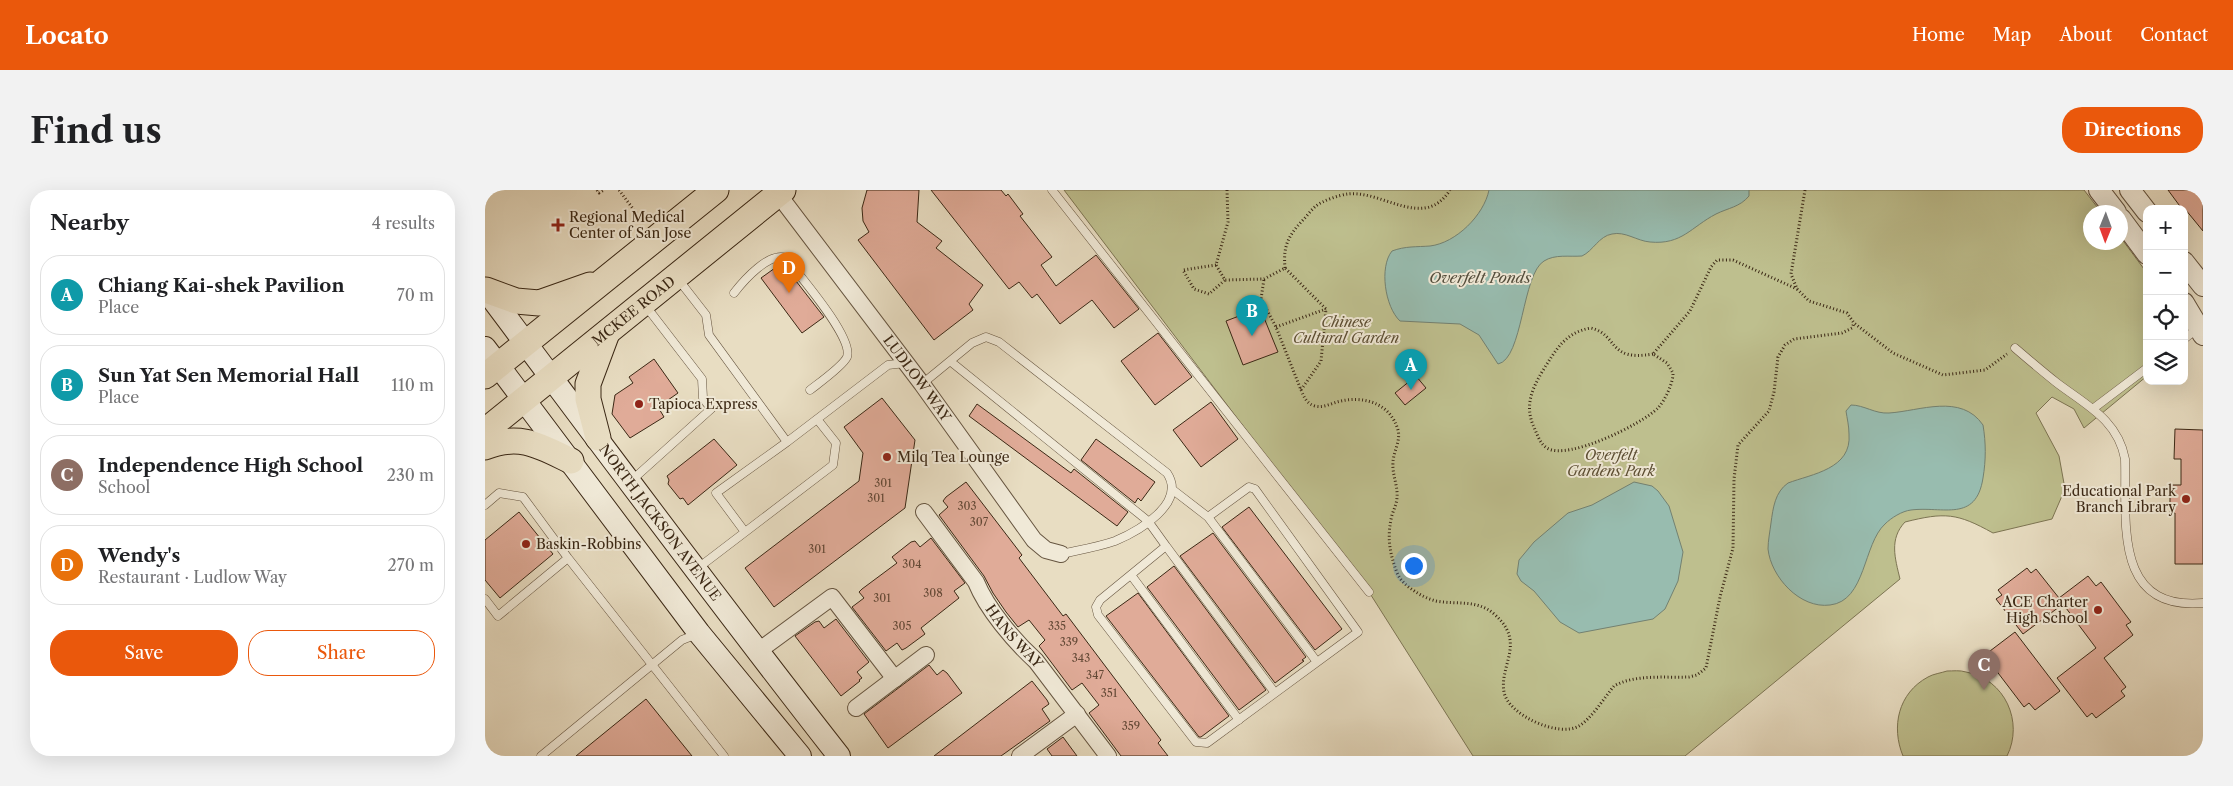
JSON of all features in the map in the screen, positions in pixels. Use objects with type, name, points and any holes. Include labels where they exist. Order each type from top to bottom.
[{"type":"main road","points":[[716,190],[526,344],[490,363],[525,400],[699,633],[800,756]]},
{"type":"main road","name":"MCKEE ROAD","points":[[485,431],[779,191]]},
{"type":"main road","points":[[485,290],[516,301],[539,303],[604,280]]},
{"type":"main road","name":"NORTH JACKSON AVENUE","points":[[485,290],[757,652],[839,756]]},
{"type":"main road","points":[[598,438],[588,399],[589,384],[608,331]]},
{"type":"main road","points":[[485,447],[506,440],[522,440],[547,449],[571,461]]},
{"type":"street","points":[[2099,190],[2111,205]]},
{"type":"street","points":[[2130,190],[2143,207]]},
{"type":"street","name":"LUDLOW WAY","points":[[779,191],[922,384],[1034,540],[1046,550],[1061,554]]},
{"type":"street","points":[[2128,228],[2144,250]]},
{"type":"street","points":[[2188,267],[2203,286]]},
{"type":"street","points":[[2188,312],[2197,331]]},
{"type":"street","name":"HANS WAY","points":[[923,512],[976,582],[982,595],[999,618],[1023,649],[1036,661],[1108,756]]},
{"type":"street","points":[[757,652],[832,597],[895,679]]},
{"type":"street","points":[[856,708],[927,655]]},
{"type":"street","points":[[1019,756],[1077,714]]},
{"type":"lane","points":[[1052,190],[1369,592]]},
{"type":"lane","points":[[734,293],[741,284],[772,256],[780,255],[786,258],[841,331],[847,343],[846,359],[810,390]]},
{"type":"lane","points":[[676,277],[706,315],[709,335],[787,442]]},
{"type":"lane","points":[[630,482],[711,409],[703,398],[702,379],[644,303]]},
{"type":"lane","points":[[922,384],[972,343],[986,337],[999,342],[1167,473],[1172,480],[1173,490],[1170,499],[1158,514],[1129,534],[1113,541],[1061,554]]},
{"type":"lane","points":[[2015,348],[2057,383],[2095,408],[2118,435],[2123,445],[2125,459],[2127,544],[2131,564],[2139,579],[2151,592],[2166,600],[2188,604],[2203,603]]},
{"type":"lane","points":[[950,361],[1148,521],[1275,693]]},
{"type":"lane","points":[[745,532],[716,493],[787,442],[887,365],[905,362]]},
{"type":"lane","points":[[2095,408],[2143,371]]},
{"type":"lane","points":[[696,570],[833,465],[836,443],[817,419]]},
{"type":"lane","points":[[1167,546],[1100,600],[1096,607],[1098,615],[1196,742],[1207,743],[1359,632],[1255,489],[1249,487],[1208,517]]},
{"type":"lane","points":[[1173,490],[1208,517],[1317,662]]},
{"type":"lane","points":[[485,505],[499,493],[523,497],[568,558],[725,756]]},
{"type":"lane","points":[[485,599],[498,616],[568,558]]},
{"type":"lane","points":[[1131,575],[1239,720]]},
{"type":"lane","points":[[541,756],[682,640],[699,633]]},
{"type":"path","points":[[597,190],[599,193],[603,190]]},
{"type":"path","points":[[619,190],[637,214]]},
{"type":"path","points":[[1225,280],[1216,265],[1228,222],[1227,190]]},
{"type":"path","points":[[1326,309],[1285,268],[1283,250],[1295,228],[1316,205],[1348,194],[1376,197],[1408,208],[1419,209],[1438,203],[1450,190]]},
{"type":"path","points":[[1797,289],[1791,274],[1805,190]]},
{"type":"path","points":[[1653,354],[1667,364],[1673,373],[1673,379],[1661,404],[1652,413],[1611,436],[1589,445],[1552,451],[1541,443],[1531,420],[1529,410],[1531,390],[1554,353],[1566,338],[1575,332],[1591,328],[1604,334],[1613,347],[1621,352],[1632,356],[1653,354],[1690,311],[1711,267],[1717,260],[1724,258],[1733,260],[1797,289],[1809,301],[1847,313],[1854,323],[1893,353],[1943,375],[1985,370],[2015,348]]},
{"type":"path","points":[[1216,265],[1183,270],[1194,288],[1209,294],[1225,280],[1264,279],[1285,268]]},
{"type":"path","points":[[1264,279],[1261,299],[1277,327],[1304,398],[1315,406],[1321,407],[1353,398],[1380,404],[1390,413],[1399,432],[1393,465],[1397,494],[1388,538],[1399,576],[1408,587],[1429,599],[1477,605],[1495,615],[1508,632],[1510,640],[1510,658],[1503,684],[1506,700],[1511,707],[1528,719],[1546,727],[1571,729],[1584,723],[1614,686],[1620,682],[1633,679],[1689,677],[1697,675],[1706,668],[1720,598],[1733,548],[1734,479],[1738,444],[1769,411],[1774,392],[1777,358],[1785,345],[1794,339],[1842,333],[1852,328],[1854,323]]},
{"type":"path","points":[[1277,327],[1326,309]]},
{"type":"path","points":[[1301,390],[1321,361],[1326,309]]},
{"type":"green space","name":"Overfelt Gardens Park","points":[[1064,190],[2084,190],[2096,205],[2083,205],[2083,250],[2128,250],[2128,247],[2143,268],[2143,379],[2084,428],[2074,409],[2052,397],[2036,413],[2059,456],[2065,489],[2052,519],[1993,533],[1970,521],[1951,516],[1931,517],[1905,522],[1900,528],[1895,542],[1895,556],[1900,579],[1685,756],[1473,756],[1369,592]]},
{"type":"green space","points":[[1947,671],[1961,671],[1980,676],[2001,693],[2008,704],[2012,716],[2012,743],[2007,756],[1903,756],[1899,745],[1898,722],[1904,701],[1918,684],[1930,676]]},
{"type":"water","name":"Overfelt Ponds","points":[[1489,190],[1749,190],[1749,196],[1738,205],[1716,214],[1686,234],[1670,241],[1650,242],[1617,233],[1607,235],[1582,256],[1557,257],[1544,261],[1537,269],[1531,282],[1513,348],[1506,359],[1498,364],[1479,335],[1460,324],[1400,321],[1395,315],[1387,297],[1385,276],[1388,258],[1392,251],[1406,247],[1440,244],[1459,234],[1475,218]]},
{"type":"water","points":[[1851,405],[1884,413],[1927,407],[1952,407],[1963,409],[1974,415],[1983,425],[1985,438],[1983,478],[1979,492],[1966,507],[1946,510],[1911,510],[1900,513],[1890,519],[1878,533],[1863,570],[1851,593],[1842,601],[1830,605],[1819,605],[1808,602],[1789,589],[1781,580],[1770,560],[1768,549],[1773,512],[1777,496],[1788,483],[1829,468],[1844,455],[1848,446],[1849,434],[1846,411]]},
{"type":"water","points":[[1634,482],[1652,486],[1669,506],[1683,552],[1678,581],[1665,609],[1653,619],[1579,633],[1560,622],[1534,591],[1521,581],[1517,574],[1519,560],[1534,542],[1568,513],[1592,505]]},
{"type":"building","points":[[867,190],[919,190],[917,222],[942,241],[936,248],[983,285],[969,304],[973,310],[934,340],[858,240],[869,232],[863,221],[862,208]]},
{"type":"building","points":[[931,190],[1001,190],[1006,196],[1008,194],[1023,214],[1020,216],[1052,257],[1041,265],[1056,286],[1096,255],[1139,309],[1114,328],[1092,300],[1060,324],[1037,294],[1032,298],[1019,282],[1009,289]]},
{"type":"building","points":[[2168,190],[2203,190],[2203,231],[2188,213],[2188,205],[2179,205]]},
{"type":"building","points":[[782,263],[824,317],[802,333],[761,278]]},
{"type":"building","points":[[1260,308],[1278,352],[1243,365],[1226,321]]},
{"type":"building","points":[[1158,333],[1192,377],[1155,405],[1121,361]]},
{"type":"building","points":[[654,359],[678,393],[658,407],[664,417],[630,438],[612,414],[615,395],[633,383],[629,377]]},
{"type":"building","points":[[1416,376],[1426,388],[1405,405],[1395,393]]},
{"type":"building","points":[[882,398],[915,440],[905,508],[774,607],[745,568],[859,481],[863,453],[844,427]]},
{"type":"building","points":[[1211,402],[1238,439],[1201,467],[1173,430]]},
{"type":"building","points":[[977,404],[1071,473],[1074,469],[1128,512],[1117,526],[969,416]]},
{"type":"building","name":"Educational Park Branch Library","points":[[2175,429],[2203,430],[2203,564],[2175,564],[2175,513],[2170,513],[2170,485],[2181,485],[2181,459],[2174,459]]},
{"type":"building","points":[[714,439],[737,465],[688,505],[683,498],[680,499],[668,484],[667,476]]},
{"type":"building","points":[[1096,439],[1155,482],[1141,501],[1138,498],[1135,503],[1081,460]]},
{"type":"building","points":[[966,482],[1022,555],[1019,558],[1063,616],[1066,614],[1161,740],[1158,743],[1168,756],[1121,756],[1089,713],[1099,705],[1082,683],[1072,690],[1039,646],[1045,640],[1029,620],[1018,627],[1006,612],[984,576],[939,515],[948,507],[943,501],[946,497]]},
{"type":"building","points":[[1249,507],[1342,629],[1315,650],[1222,527]]},
{"type":"building","points":[[519,512],[553,554],[500,598],[485,580],[485,540]]},
{"type":"building","points":[[1213,533],[1306,657],[1302,660],[1304,661],[1275,683],[1180,556]]},
{"type":"building","points":[[931,538],[965,583],[954,591],[959,598],[921,628],[925,634],[902,650],[897,643],[886,651],[852,607],[864,598],[859,592],[862,589],[897,563],[892,557],[911,542],[915,541],[920,547]]},
{"type":"building","points":[[1174,566],[1266,690],[1239,710],[1147,587]]},
{"type":"building","points":[[2027,568],[2031,573],[2036,569],[2059,598],[2088,576],[2096,586],[2101,582],[2131,622],[2126,625],[2133,635],[2104,658],[2126,687],[2121,691],[2125,696],[2096,718],[2092,713],[2087,717],[2057,678],[2096,648],[2063,604],[2023,634],[1996,599],[2002,595],[1998,590]]},
{"type":"building","points":[[1138,593],[1229,716],[1201,737],[1199,737],[1106,616]]},
{"type":"building","points":[[836,619],[869,662],[857,672],[862,678],[860,681],[841,696],[795,636],[815,622],[819,621],[824,628]]},
{"type":"building","points":[[2015,632],[2060,691],[2035,710],[2029,703],[2024,707],[1992,665],[1997,661],[1990,651]]},
{"type":"building","points":[[929,665],[937,675],[943,670],[947,673],[962,693],[888,748],[864,714]]},
{"type":"building","points":[[1032,681],[1049,704],[1042,709],[1050,721],[1001,756],[934,756]]},
{"type":"building","points":[[646,699],[692,756],[576,756]]},
{"type":"building","points":[[1063,737],[1077,756],[1052,756],[1047,749]]},
{"type":"place","name":"Regional Medical Center of San Jose","points":[[558,225]]},
{"type":"place","name":"Wendy's","points":[[789,293]]},
{"type":"place","name":"Sun Yat Sen Memorial Hall","points":[[1252,336]]},
{"type":"place","name":"Chiang Kai-shek Pavilion","points":[[1411,390]]},
{"type":"place","name":"Tapioca Express","points":[[639,404]]},
{"type":"place","name":"Milq Tea Lounge","points":[[887,457]]},
{"type":"place","name":"Educational Park Branch Library","points":[[2186,499]]},
{"type":"place","name":"Baskin-Robbins","points":[[526,544]]},
{"type":"place","name":"ACE Charter High School","points":[[2098,610]]},
{"type":"place","name":"Independence High School","points":[[1984,690]]},
{"type":"park label","name":"Chinese Cultural Garden","points":[[1346,330]]}]
